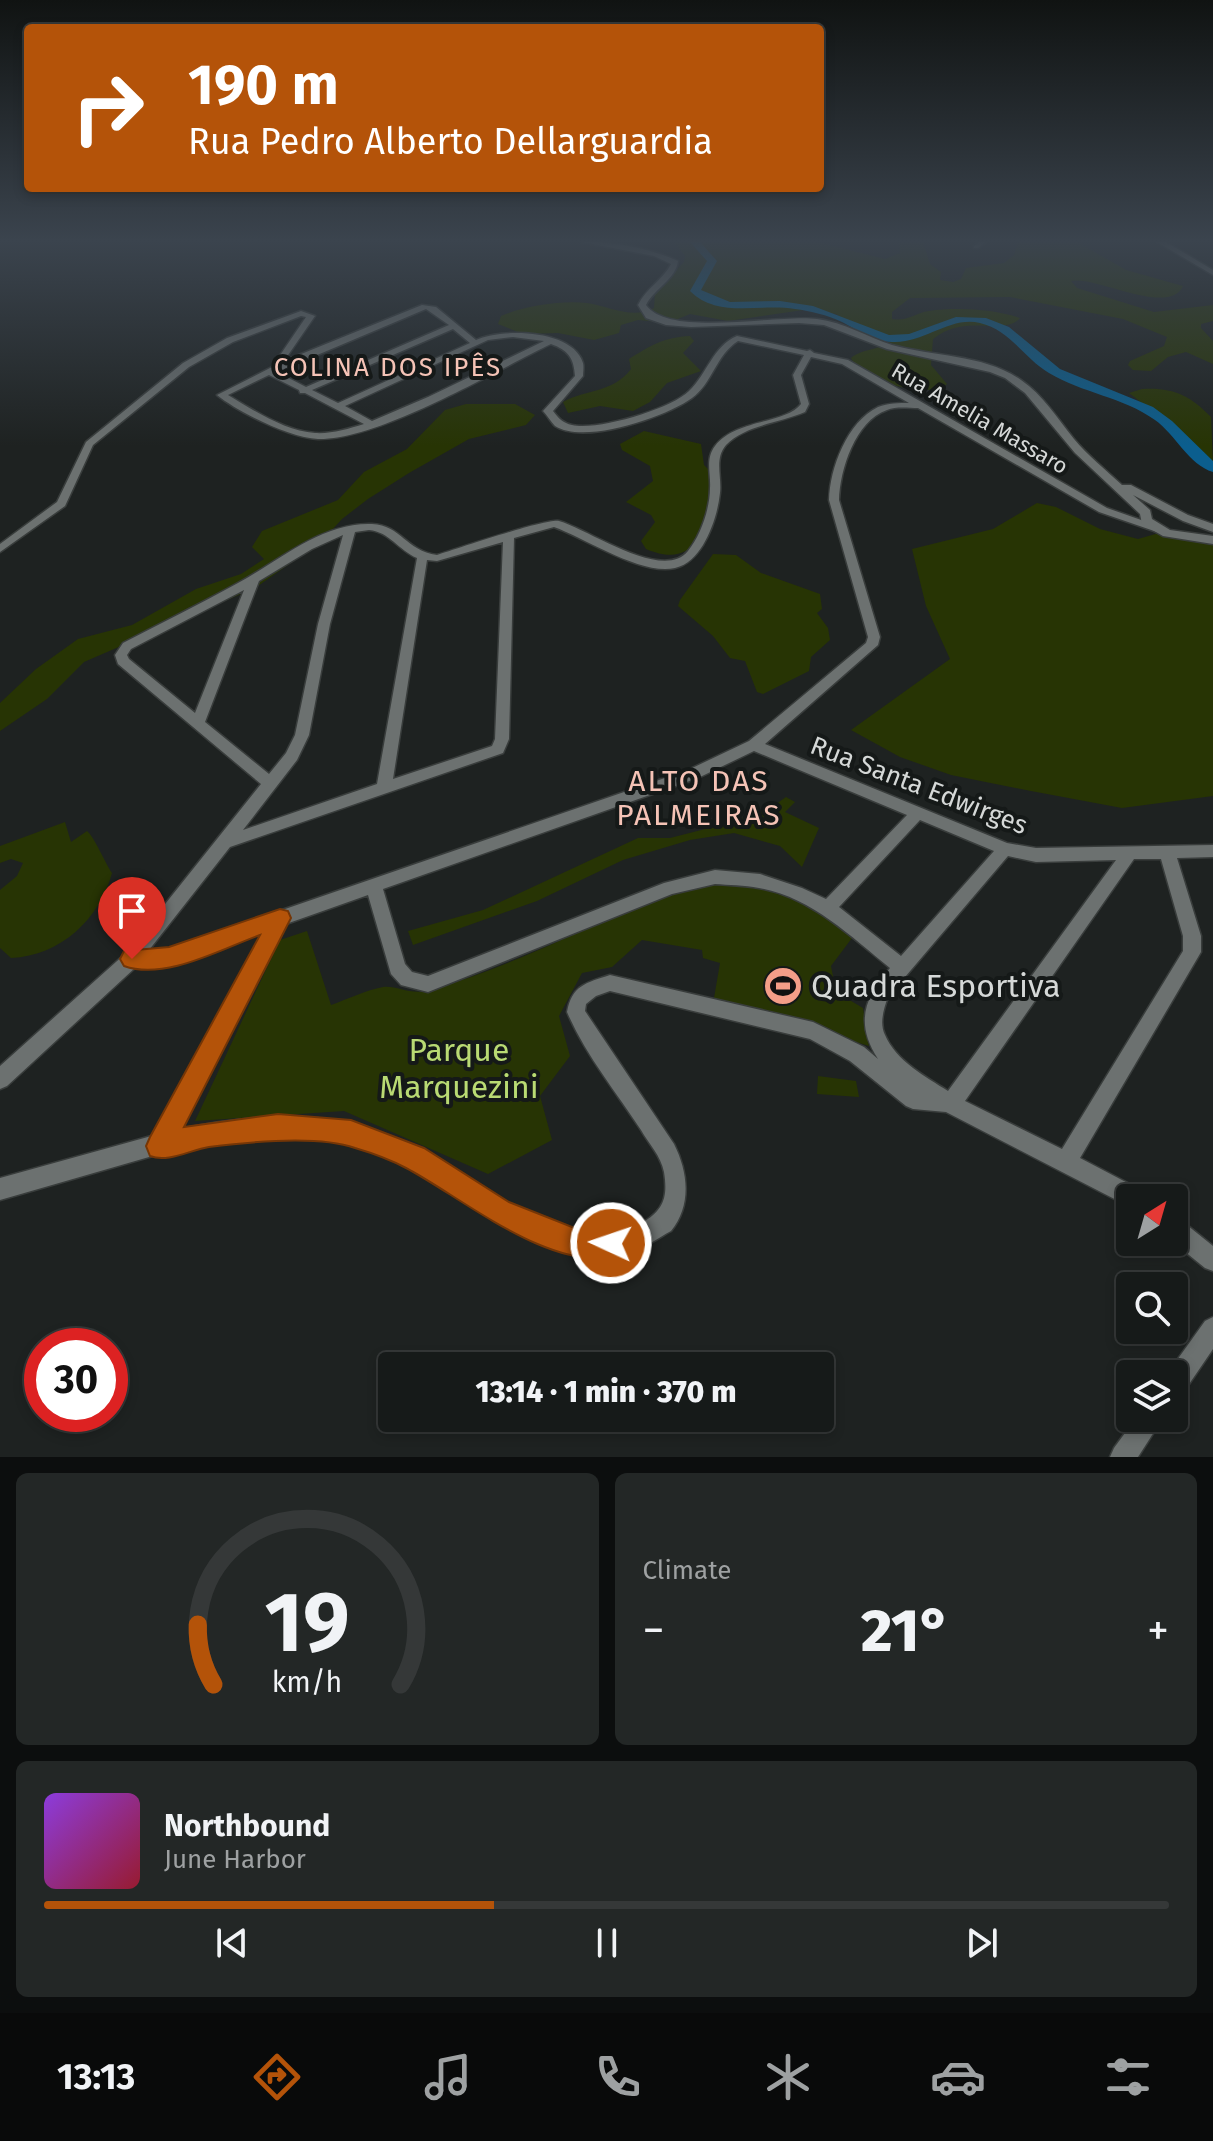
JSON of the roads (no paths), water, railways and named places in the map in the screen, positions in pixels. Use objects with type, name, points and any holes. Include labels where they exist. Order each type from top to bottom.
[{"type":"street","points":[[431,310],[291,367],[278,368],[221,395],[312,436],[335,436],[372,424],[550,341]]},
{"type":"street","points":[[434,310],[475,343]]},
{"type":"street","points":[[645,310],[649,317],[659,322],[694,326],[768,319],[814,320],[876,344],[1006,375],[1027,390],[1107,478],[1146,514],[1148,523],[1160,531]]},
{"type":"street","points":[[0,549],[61,504],[89,444],[210,350],[306,312],[311,316],[283,353],[274,376],[372,424]]},
{"type":"street","points":[[303,391],[454,326]]},
{"type":"street","points":[[336,407],[494,336],[550,341]]},
{"type":"street","name":"Rua Amelia Massaro","points":[[550,341],[574,351],[581,369],[579,376],[548,411],[557,423],[572,429],[615,426],[664,409],[698,389],[726,346],[737,338],[845,362],[1089,502]]},
{"type":"street","points":[[271,784],[199,721],[123,661],[121,655],[127,646],[254,580],[318,540],[350,529],[385,529],[396,535],[408,552],[422,558],[463,553],[509,535],[554,523],[571,528],[627,558],[670,565],[686,560],[697,552],[716,494],[715,455],[720,446],[731,437],[802,410],[805,404],[797,375],[810,352]]},
{"type":"street","points":[[132,959],[169,957],[693,774],[754,745],[866,653],[874,637],[833,487],[863,422],[886,407],[921,405]]},
{"type":"street","points":[[1107,478],[1184,517],[1193,527],[1182,534]]},
{"type":"street","points":[[1089,502],[1146,514],[1158,510],[1213,528]]},
{"type":"street","points":[[1089,502],[1160,531],[1213,540]]},
{"type":"street","points":[[0,1079],[132,959],[292,756],[302,735],[324,624],[350,529]]},
{"type":"street","points":[[228,841],[498,749],[502,739],[509,535]]},
{"type":"street","points":[[384,789],[422,558]]},
{"type":"street","points":[[199,721],[254,580]]},
{"type":"street","name":"Rua Santa Edwirges","points":[[754,745],[1005,849],[1036,855],[1213,851]]},
{"type":"street","points":[[828,908],[917,814]]},
{"type":"street","points":[[1005,849],[881,992],[872,1018],[877,1042],[890,1060],[952,1103],[1116,1189]]},
{"type":"street","points":[[1065,1163],[1192,952],[1192,936],[1167,852]]},
{"type":"street","points":[[952,1103],[1130,853]]},
{"type":"street","points":[[374,886],[397,968],[407,979],[428,984],[670,888],[715,877],[760,881],[828,908],[901,966]]},
{"type":"street","points":[[160,1146],[280,918]]},
{"type":"street","points":[[0,1189],[206,1134],[278,1127],[351,1133],[415,1158],[501,1213],[582,1245],[640,1241],[667,1221],[676,1195],[672,1161],[576,1012],[578,1000],[590,990],[610,983],[813,1031],[857,1054],[913,1099],[952,1103]]},
{"type":"street","points":[[1188,1240],[1213,1260]]},
{"type":"street","points":[[1188,1364],[1213,1329]]},
{"type":"street","points":[[1123,1457],[1141,1432]]},
{"type":"waterway","points":[[816,310],[889,339],[910,337],[956,320],[982,320],[999,326],[1056,372],[1149,410],[1213,468]]},
{"type":"place","name":"Quadra Esportiva","points":[[783,986]]},
{"type":"district","name":"COLINA DOS IPÊS","points":[[388,367]]},
{"type":"district","name":"ALTO DAS PALMEIRAS","points":[[699,798]]},
{"type":"park label","name":"Parque Marquezini","points":[[459,1068]]}]
